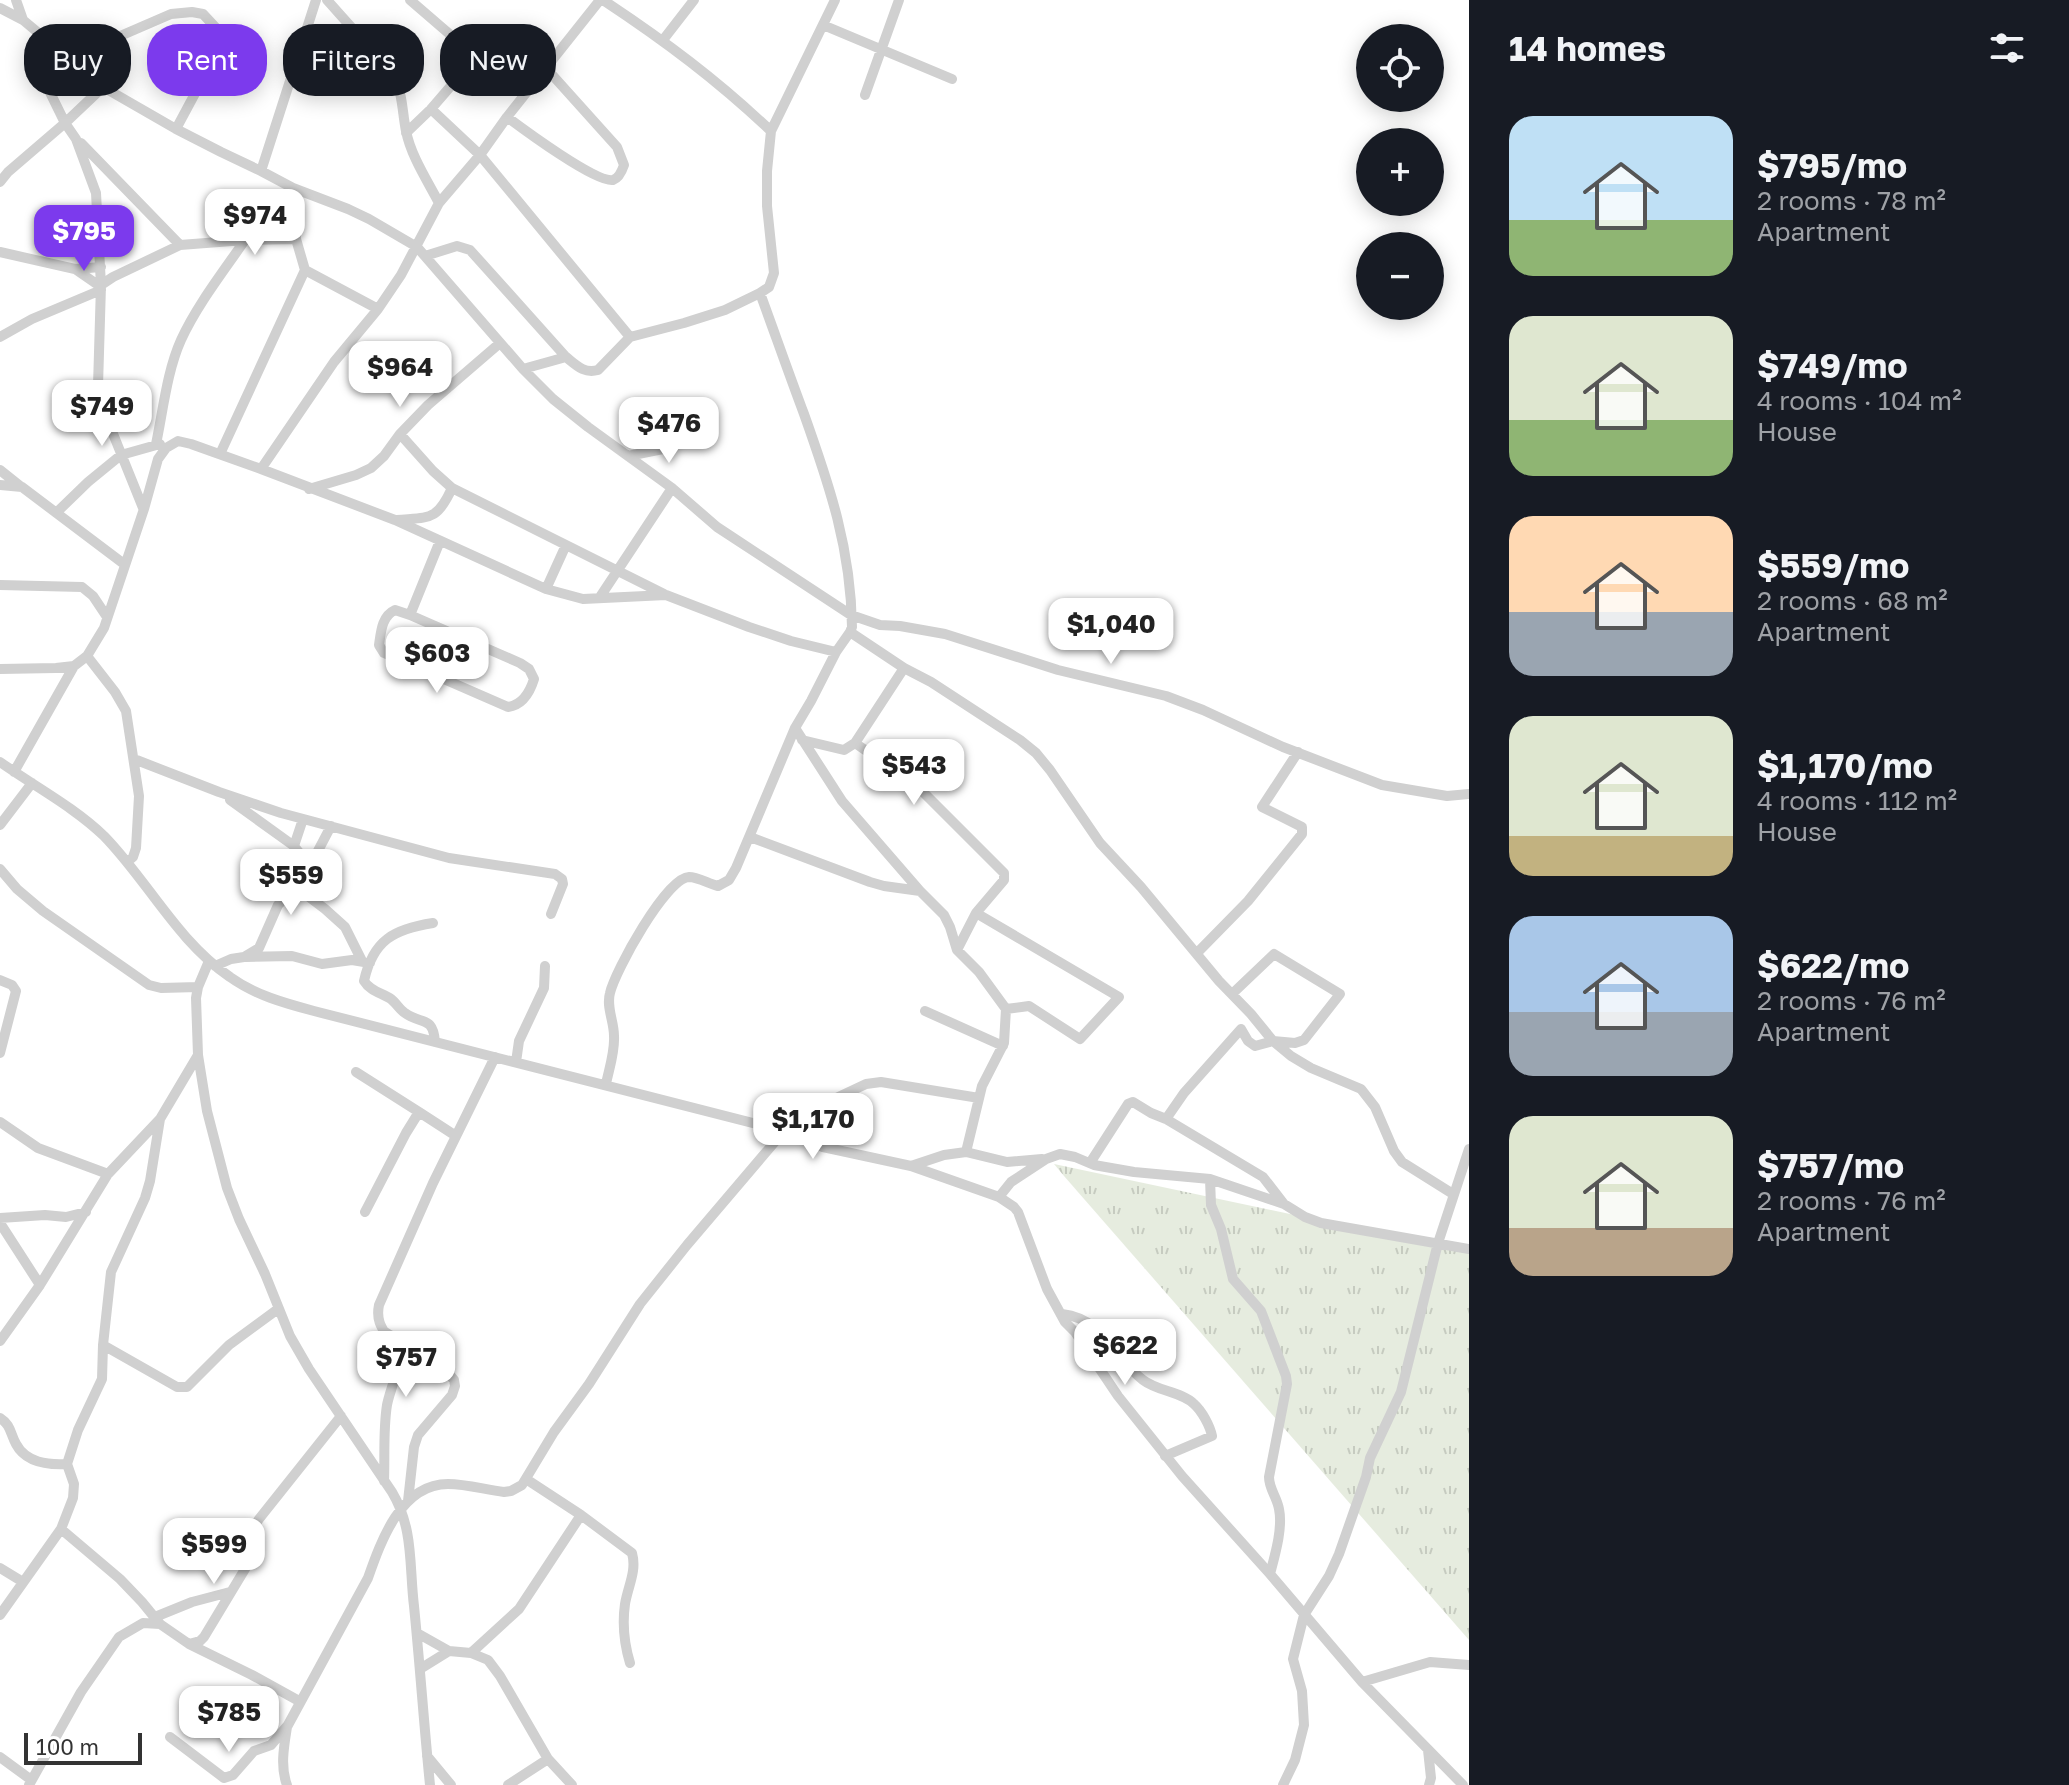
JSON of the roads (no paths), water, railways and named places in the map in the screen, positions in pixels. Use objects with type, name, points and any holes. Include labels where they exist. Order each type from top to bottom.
[{"type":"street","points":[[16,0],[23,20]]},
{"type":"street","points":[[261,171],[316,0]]},
{"type":"street","points":[[327,0],[393,74],[399,85],[406,133],[439,203]]},
{"type":"street","points":[[406,133],[431,109],[469,65],[471,58],[468,50],[410,0]]},
{"type":"street","points":[[556,56],[601,0],[663,40],[731,94],[771,131]]},
{"type":"street","points":[[663,40],[694,0]]},
{"type":"street","points":[[425,256],[457,246],[470,250],[566,357],[578,367],[592,372],[598,370],[630,337],[725,310],[760,293],[769,287],[774,273],[767,206],[771,131],[835,0]]},
{"type":"street","points":[[865,95],[899,0]]},
{"type":"street","points":[[0,8],[28,24]]},
{"type":"street","points":[[131,31],[171,14],[192,12],[203,14],[216,28],[213,60],[176,129]]},
{"type":"street","points":[[823,25],[952,79]]},
{"type":"street","points":[[507,117],[590,172],[609,180],[616,179],[624,165],[617,147],[556,79]]},
{"type":"street","points":[[52,96],[76,139],[180,245]]},
{"type":"street","points":[[0,182],[94,96]]},
{"type":"street","points":[[119,96],[176,129],[293,188],[358,214],[417,247],[523,369],[577,418],[672,488],[717,527],[851,615],[880,625],[945,634],[1058,670],[1166,696],[1382,785],[1447,796],[1469,794]]},
{"type":"street","points":[[261,469],[334,362],[378,309],[401,275],[439,203],[524,96]]},
{"type":"street","points":[[431,109],[480,155],[630,337]]},
{"type":"street","points":[[76,139],[96,193],[101,268],[98,386],[101,404],[144,509]]},
{"type":"street","points":[[220,454],[305,270],[296,239],[293,188]]},
{"type":"street","points":[[0,337],[180,245],[296,239]]},
{"type":"street","points":[[156,444],[180,342],[245,240]]},
{"type":"street","points":[[0,252],[75,269],[101,268],[113,277]]},
{"type":"street","points":[[75,269],[101,288]]},
{"type":"street","points":[[305,270],[378,309]]},
{"type":"street","points":[[606,1084],[614,1048],[609,995],[627,955],[655,908],[686,877],[714,885],[723,885],[729,880],[795,728],[850,632],[850,586],[844,540],[826,476],[760,293]]},
{"type":"street","points":[[309,489],[371,468],[428,405],[500,343]]},
{"type":"street","points":[[523,369],[566,357]]},
{"type":"street","points":[[400,434],[452,488],[666,595],[763,632],[836,652]]},
{"type":"street","points":[[628,456],[673,447],[689,434]]},
{"type":"street","points":[[14,772],[74,666],[87,656],[100,637],[158,459],[166,448],[178,441]]},
{"type":"street","points":[[57,512],[121,455],[178,441],[395,520],[546,589],[583,599],[666,595]]},
{"type":"street","points":[[0,470],[124,564]]},
{"type":"street","points":[[0,485],[22,487]]},
{"type":"street","points":[[395,520],[433,516],[441,510],[452,488]]},
{"type":"street","points":[[600,597],[672,488]]},
{"type":"street","points":[[410,615],[440,541]]},
{"type":"street","points":[[546,589],[566,545]]},
{"type":"street","points":[[0,585],[82,587],[93,596],[107,617]]},
{"type":"street","points":[[395,610],[410,615],[529,669],[534,679],[523,700],[516,706],[508,707],[384,653],[379,645],[386,616],[395,610]]},
{"type":"street","points":[[850,632],[1036,753],[1100,843],[1273,1041],[1311,1068],[1361,1089],[1375,1107],[1402,1162],[1453,1194]]},
{"type":"street","points":[[87,656],[126,711],[139,796],[136,848],[127,862]]},
{"type":"street","points":[[0,669],[74,666]]},
{"type":"street","points":[[802,740],[844,750],[855,743],[904,668]]},
{"type":"street","points":[[795,728],[842,801],[948,921],[957,950],[979,972],[1006,1009],[1003,1046],[984,1081],[966,1152]]},
{"type":"street","points":[[855,743],[917,786],[1004,873],[1004,880],[976,913],[957,950]]},
{"type":"street","points":[[1197,953],[1248,901],[1302,834],[1302,827],[1262,807],[1298,752]]},
{"type":"street","points":[[134,759],[219,792],[303,819],[449,858],[555,874],[563,884],[551,914]]},
{"type":"street","points":[[0,762],[104,836],[177,927],[212,964],[242,984],[279,1001],[784,1131],[823,1147],[911,1166],[999,1197],[1014,1207],[1047,1289],[1065,1322],[1118,1396],[1165,1456],[1362,1682],[1463,1785]]},
{"type":"street","points":[[0,825],[32,783]]},
{"type":"street","points":[[219,792],[294,846],[310,866]]},
{"type":"street","points":[[294,846],[303,819]]},
{"type":"street","points":[[244,957],[259,948],[278,905],[296,887],[331,826]]},
{"type":"street","points":[[750,837],[870,882],[920,891]]},
{"type":"street","points":[[0,869],[17,889],[43,911],[144,982],[161,988],[198,987]]},
{"type":"street","points":[[296,887],[345,927],[366,962],[366,985],[388,997],[405,1013],[429,1024],[434,1031],[435,1042]]},
{"type":"street","points":[[976,913],[1119,997],[1080,1039],[1029,1006],[1006,1009]]},
{"type":"street","points":[[405,1505],[384,1481],[309,1369],[290,1336],[239,1219],[227,1188],[207,1111],[198,1055],[196,1010],[198,987],[212,964],[244,957],[286,956],[322,964],[366,962],[388,937],[410,926],[433,923]]},
{"type":"street","points":[[1232,994],[1274,954],[1340,994],[1304,1040],[1287,1043],[1273,1041],[1255,1046],[1241,1029]]},
{"type":"street","points":[[516,1062],[519,1041],[544,988],[545,966]]},
{"type":"street","points":[[0,980],[12,985],[16,991],[0,1053]]},
{"type":"street","points":[[925,1011],[1003,1046]]},
{"type":"street","points":[[1166,1119],[1251,1014]]},
{"type":"street","points":[[0,1341],[40,1285],[108,1174],[160,1119],[198,1055]]},
{"type":"street","points":[[384,1481],[386,1409],[397,1367],[392,1344],[378,1321],[379,1305],[495,1057]]},
{"type":"street","points":[[356,1072],[456,1136]]},
{"type":"street","points":[[170,1737],[227,1778],[251,1753],[271,1745],[288,1725],[405,1505],[427,1489],[447,1484],[507,1492],[519,1487],[640,1304],[784,1131],[786,1121],[795,1113],[877,1082],[979,1098]]},
{"type":"street","points":[[823,1147],[832,1100]]},
{"type":"street","points":[[1090,1163],[1128,1104],[1133,1102],[1263,1177],[1284,1204]]},
{"type":"street","points":[[365,1212],[419,1112]]},
{"type":"street","points":[[0,1615],[61,1529],[70,1508],[75,1490],[67,1464],[78,1430],[102,1379],[111,1272],[145,1198],[160,1119]]},
{"type":"street","points":[[0,1122],[38,1148],[108,1174]]},
{"type":"street","points":[[1283,1785],[1295,1760],[1304,1725],[1302,1691],[1293,1659],[1294,1649],[1304,1615],[1339,1554],[1370,1458],[1397,1403],[1438,1243],[1469,1149]]},
{"type":"street","points":[[911,1166],[944,1155],[966,1152],[1007,1162],[1046,1159]]},
{"type":"street","points":[[999,1197],[1011,1182],[1046,1159],[1060,1154],[1143,1173],[1210,1179],[1284,1204],[1321,1223],[1469,1249]]},
{"type":"street","points":[[1210,1179],[1211,1205],[1221,1229],[1233,1279],[1261,1311],[1286,1376],[1269,1477],[1280,1510],[1270,1574]]},
{"type":"street","points":[[40,1285],[0,1221],[31,1215],[66,1217],[86,1212]]},
{"type":"street","points":[[103,1345],[177,1387],[187,1387],[229,1345],[278,1309]]},
{"type":"street","points":[[1062,1314],[1076,1315],[1092,1325],[1145,1382],[1195,1404],[1212,1436],[1165,1456]]},
{"type":"street","points":[[384,1331],[444,1368],[455,1386],[452,1395],[418,1435],[405,1505],[430,1785]]},
{"type":"street","points":[[189,1644],[204,1637],[248,1563],[254,1527],[341,1416]]},
{"type":"street","points":[[0,1418],[10,1426],[17,1447],[34,1460],[46,1464],[67,1464]]},
{"type":"street","points":[[526,1479],[581,1515],[634,1556],[632,1583],[623,1619],[630,1663]]},
{"type":"street","points":[[471,1653],[519,1609],[581,1515]]},
{"type":"street","points":[[61,1529],[120,1579],[157,1620],[189,1644],[299,1701]]},
{"type":"street","points":[[0,1568],[23,1582]]},
{"type":"street","points":[[0,1757],[30,1782],[81,1692],[119,1637],[192,1602],[230,1592]]},
{"type":"street","points":[[417,1633],[449,1651],[471,1653],[488,1660],[548,1759],[572,1785]]},
{"type":"street","points":[[420,1669],[449,1651]]},
{"type":"street","points":[[1362,1682],[1430,1662],[1469,1665]]},
{"type":"street","points":[[287,1785],[283,1763],[288,1725]]},
{"type":"street","points":[[1428,1750],[1429,1785]]},
{"type":"street","points":[[427,1756],[451,1785]]},
{"type":"street","points":[[508,1785],[548,1759]]}]
